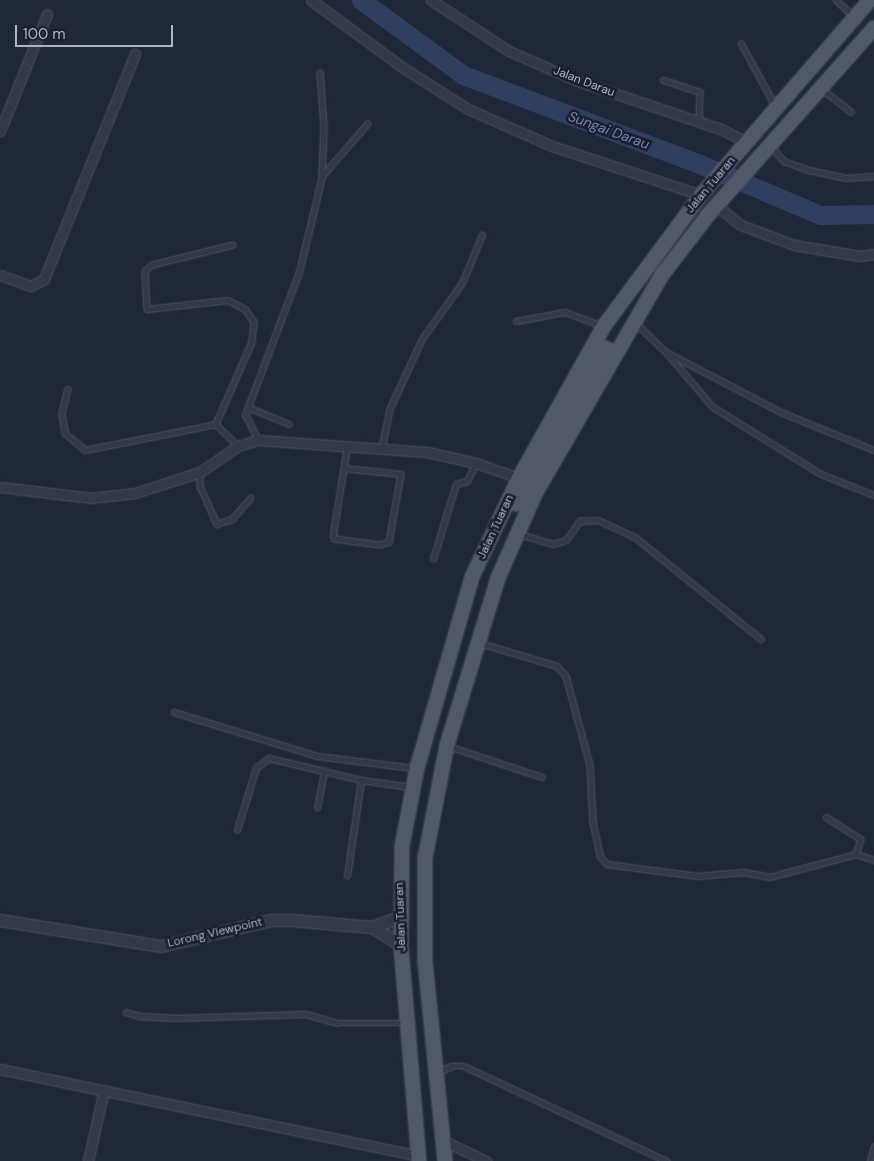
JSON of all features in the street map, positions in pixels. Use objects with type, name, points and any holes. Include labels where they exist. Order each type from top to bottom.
[{"type":"main road","name":"Jalan Tuaran","points":[[419,1158],[401,945],[402,846],[412,787],[463,605],[496,526],[519,478],[604,326],[701,195],[870,0]]},
{"type":"main road","name":"Jalan Tuaran","points":[[445,1161],[425,960],[423,896],[428,830],[447,745],[476,642],[516,533],[616,352],[671,262],[721,200],[874,28]]},
{"type":"main road","points":[[496,526],[514,510],[600,354],[605,348],[616,352]]},
{"type":"street","points":[[311,0],[405,69],[468,108],[552,146],[701,195]]},
{"type":"street","name":"Jalan Darau","points":[[431,0],[509,51],[575,80],[699,121],[746,143]]},
{"type":"street","points":[[0,131],[47,14]]},
{"type":"street","points":[[0,276],[24,285],[37,285],[44,279],[135,54]]},
{"type":"street","points":[[721,200],[741,225],[794,245],[860,256],[874,254]]},
{"type":"street","points":[[0,487],[91,498],[135,493],[200,472],[238,446],[258,440],[348,444],[427,452],[476,463],[519,478]]},
{"type":"street","points":[[372,927],[400,917]]},
{"type":"street","name":"Lorong Viewpoint","points":[[0,920],[161,946],[278,919],[372,927]]},
{"type":"street","points":[[372,927],[401,945]]},
{"type":"street","points":[[0,1069],[419,1158]]},
{"type":"street","points":[[88,1161],[104,1090]]},
{"type":"street","points":[[444,1141],[486,1161]]},
{"type":"lane","points":[[836,0],[855,17]]},
{"type":"lane","points":[[741,43],[776,108]]},
{"type":"lane","points":[[258,440],[245,422],[248,407],[299,272],[322,176],[324,127],[320,72]]},
{"type":"lane","points":[[663,80],[700,92],[699,121]]},
{"type":"lane","points":[[821,88],[851,112]]},
{"type":"lane","points":[[322,176],[367,124]]},
{"type":"lane","points":[[767,148],[784,161],[809,170],[846,178],[874,176]]},
{"type":"lane","points":[[382,448],[389,410],[422,339],[462,283],[482,235]]},
{"type":"lane","points":[[216,424],[252,342],[254,322],[245,309],[228,300],[147,309],[145,271],[152,265],[233,245]]},
{"type":"lane","points":[[516,321],[565,312],[604,326]]},
{"type":"lane","points":[[634,321],[667,353],[714,407],[814,470],[874,495]]},
{"type":"lane","points":[[667,353],[781,412],[874,450]]},
{"type":"lane","points":[[68,390],[62,413],[65,433],[85,450],[216,424]]},
{"type":"lane","points":[[248,407],[289,424]]},
{"type":"lane","points":[[216,424],[223,435],[238,446]]},
{"type":"lane","points":[[344,468],[401,474],[389,542],[380,545],[334,539],[344,468],[348,444]]},
{"type":"lane","points":[[433,560],[456,484],[468,481],[476,463]]},
{"type":"lane","points":[[200,472],[200,486],[218,524],[232,518],[250,498]]},
{"type":"lane","points":[[516,533],[552,544],[566,540],[580,521],[598,520],[635,537],[761,639]]},
{"type":"lane","points":[[476,642],[557,666],[566,676],[590,765],[593,822],[600,856],[608,864],[697,876],[744,872],[770,877],[856,854],[874,860]]},
{"type":"lane","points":[[174,712],[318,756],[417,768]]},
{"type":"lane","points":[[447,745],[542,777]]},
{"type":"lane","points":[[237,830],[248,790],[261,762],[269,758],[361,780],[412,787]]},
{"type":"lane","points":[[317,808],[324,771]]},
{"type":"lane","points":[[347,876],[361,780]]},
{"type":"lane","points":[[826,817],[861,839],[856,854]]},
{"type":"lane","points":[[126,1012],[139,1016],[173,1018],[306,1014],[337,1023],[409,1023]]},
{"type":"lane","points":[[437,1073],[452,1066],[464,1066],[667,1161]]},
{"type":"lane","points":[[870,1161],[874,1147]]},
{"type":"waterway","name":"Sungai Darau","points":[[361,0],[463,75],[700,164],[820,215],[874,214]]}]
